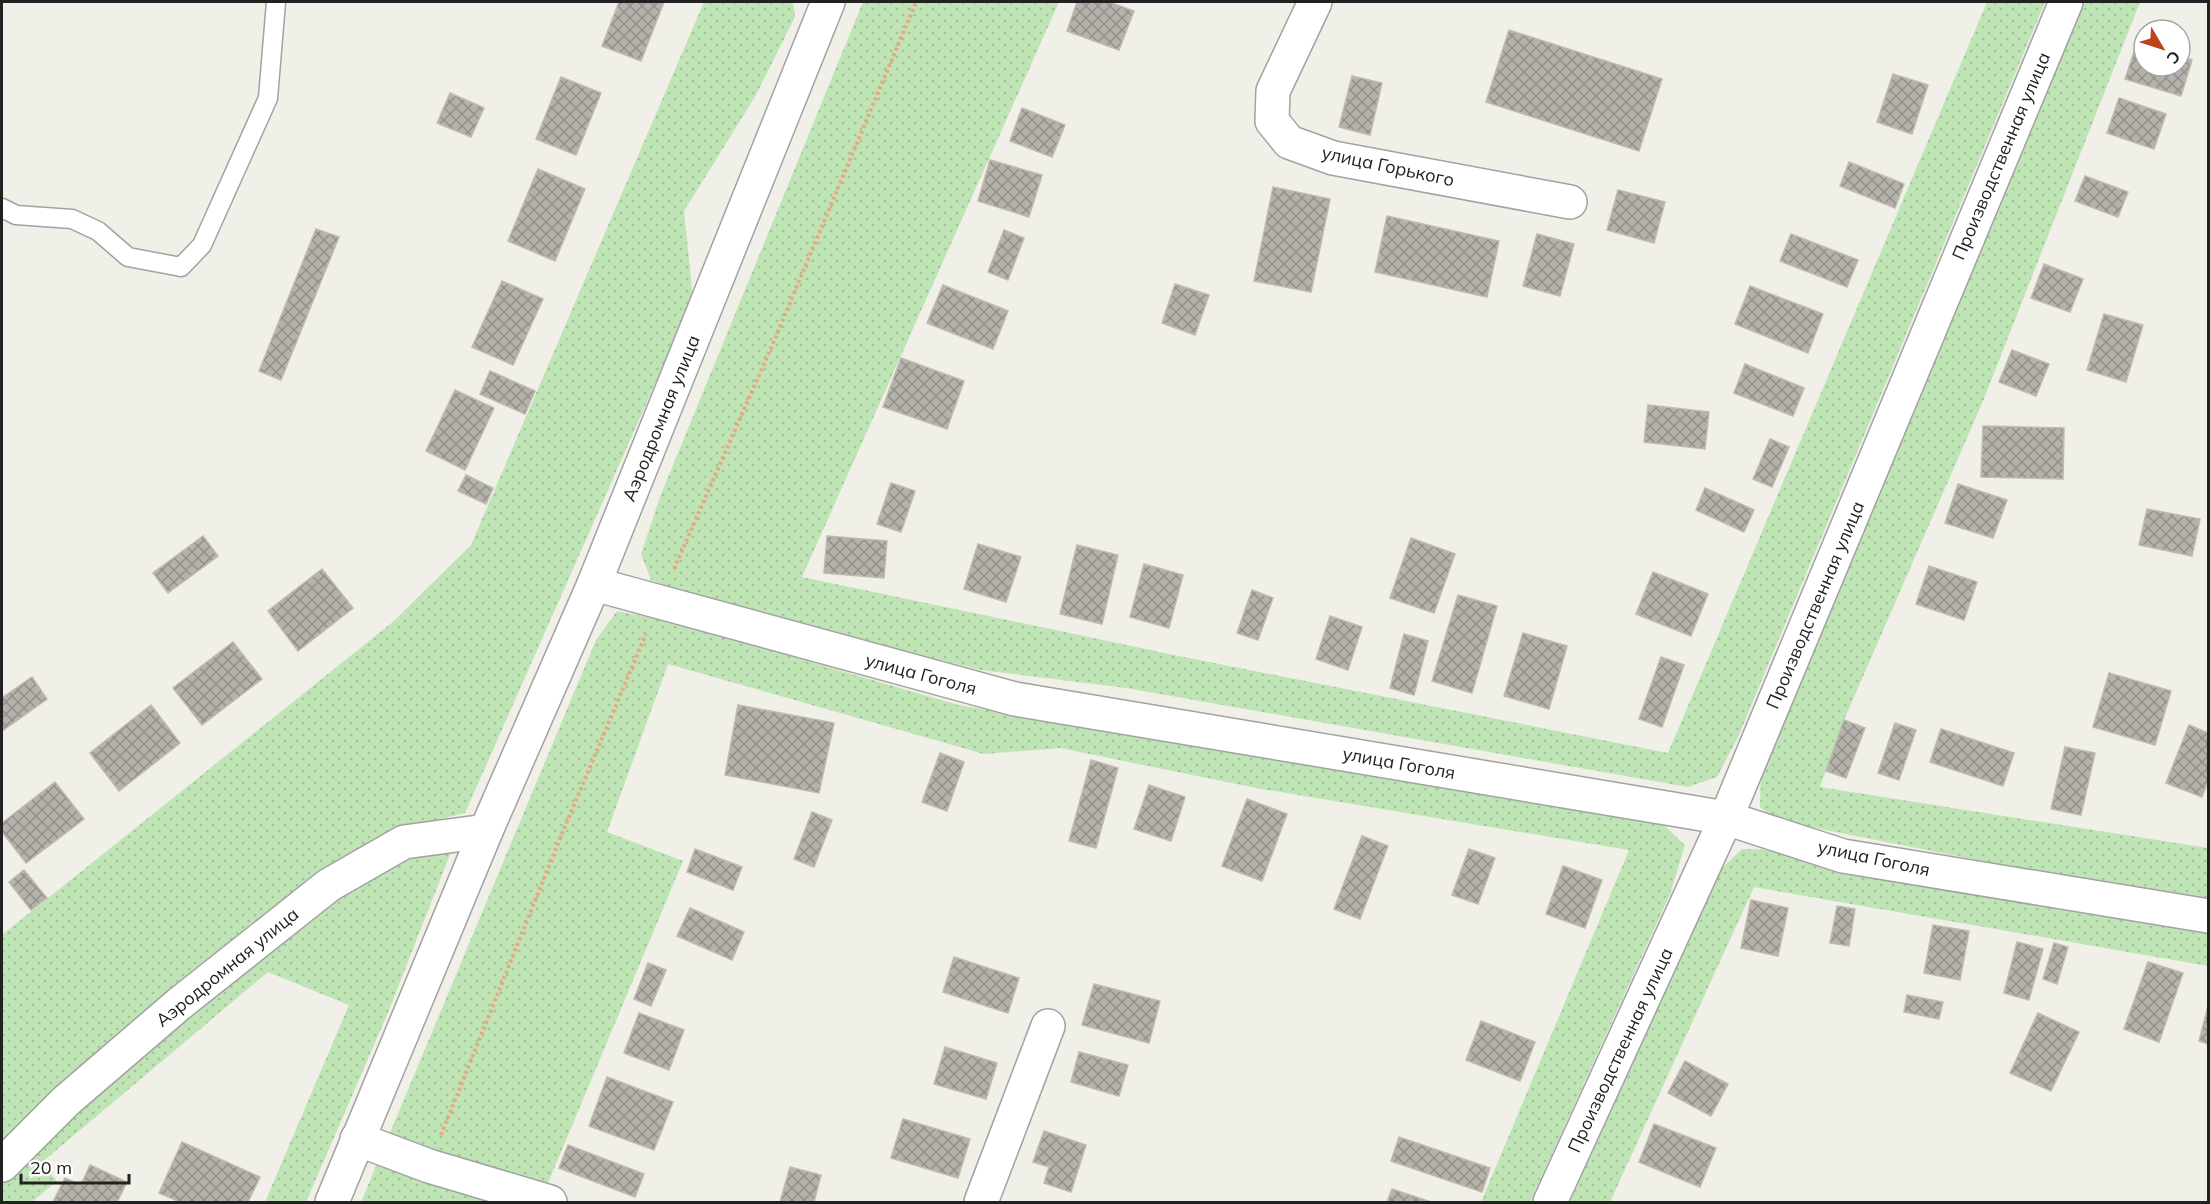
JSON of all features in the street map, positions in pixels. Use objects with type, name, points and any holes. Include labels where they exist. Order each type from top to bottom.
[{"type":"street","name":"Аэродромная улица","points":[[332,1203],[486,831],[594,584],[828,2]]},
{"type":"street","name":"улица Горького","points":[[1315,2],[1273,91],[1272,121],[1289,142],[1333,158],[1570,202]]},
{"type":"street","name":"Производственная улица","points":[[1550,1203],[1726,818],[2066,2]]},
{"type":"street","name":"улица Гоголя","points":[[594,584],[659,604],[1014,699],[1726,818],[1843,856],[2208,916]]},
{"type":"street","name":"Аэродромная улица","points":[[2,1165],[66,1101],[179,1004],[329,885],[404,842],[486,831]]},
{"type":"street","points":[[981,1203],[1048,1026]]},
{"type":"street","points":[[357,1139],[429,1166],[550,1203]]},
{"type":"lane","points":[[2,208],[16,214],[72,219],[98,231],[128,257],[181,267],[202,245],[268,98],[276,2]]},
{"type":"green space","points":[[704,2],[793,2],[795,17],[756,95],[684,211],[693,298],[465,813],[422,824],[344,857],[184,981],[2,1148],[2,935],[394,621],[471,545]]},
{"type":"green space","points":[[863,2],[1059,2],[802,577],[1174,655],[1668,753],[1987,2],[2045,2],[1738,737],[1717,777],[1688,787],[1126,688],[981,670],[715,604],[651,580],[641,554],[660,497]]},
{"type":"green space","points":[[2081,2],[2140,2],[1983,401],[1844,720],[1820,787],[2208,848],[2208,906],[1776,820],[1760,807],[1761,770]]},
{"type":"green space","points":[[617,611],[677,623],[958,705],[1656,818],[1685,845],[1670,894],[1530,1202],[1481,1202],[1629,850],[1256,788],[1060,748],[984,754],[668,664],[607,832],[683,861],[540,1202],[361,1202],[596,640]]},
{"type":"green space","points":[[443,843],[451,852],[387,1015],[306,1202],[265,1202],[349,1005],[268,972],[41,1163],[57,1181],[32,1202],[2,1202],[2,1178],[334,892]]},
{"type":"green space","points":[[1742,849],[1780,850],[2208,931],[2208,966],[1754,887],[1610,1202],[1570,1202],[1720,870]]},
{"type":"building","points":[[619,2],[664,2],[641,61],[602,46]]},
{"type":"building","points":[[1077,2],[1109,2],[1134,11],[1119,50],[1067,31]]},
{"type":"building","points":[[1509,30],[1662,79],[1639,151],[1486,102]]},
{"type":"building","points":[[2132,58],[2132,78],[2186,78],[2181,96],[2125,79]]},
{"type":"building","points":[[1893,74],[1928,85],[1912,134],[1877,122]]},
{"type":"building","points":[[1352,76],[1382,83],[1370,135],[1339,127]]},
{"type":"building","points":[[561,77],[601,93],[576,155],[536,139]]},
{"type":"building","points":[[450,93],[484,108],[471,137],[437,123]]},
{"type":"building","points":[[2119,98],[2166,114],[2154,149],[2107,133]]},
{"type":"building","points":[[1022,108],[1065,125],[1052,157],[1010,141]]},
{"type":"building","points":[[990,160],[1042,175],[1029,217],[978,201]]},
{"type":"building","points":[[1849,162],[1904,184],[1895,208],[1840,186]]},
{"type":"building","points":[[538,169],[585,189],[555,261],[508,241]]},
{"type":"building","points":[[2085,176],[2128,192],[2118,217],[2075,201]]},
{"type":"building","points":[[1273,187],[1330,199],[1311,292],[1254,281]]},
{"type":"building","points":[[1618,190],[1665,202],[1654,243],[1607,230]]},
{"type":"building","points":[[1387,216],[1499,241],[1487,297],[1375,272]]},
{"type":"building","points":[[316,229],[339,237],[281,380],[259,371]]},
{"type":"building","points":[[1004,230],[1024,238],[1008,280],[988,272]]},
{"type":"building","points":[[1537,234],[1574,244],[1560,296],[1523,286]]},
{"type":"building","points":[[1791,234],[1858,260],[1847,287],[1780,261]]},
{"type":"building","points":[[2044,264],[2083,279],[2070,312],[2031,298]]},
{"type":"building","points":[[502,281],[543,299],[513,365],[472,347]]},
{"type":"building","points":[[1175,284],[1209,295],[1195,335],[1162,323]]},
{"type":"building","points":[[943,285],[1008,311],[993,349],[927,323]]},
{"type":"building","points":[[1750,286],[1823,314],[1808,353],[1735,324]]},
{"type":"building","points":[[2104,314],[2143,325],[2126,382],[2087,370]]},
{"type":"building","points":[[2012,350],[2049,364],[2036,396],[1999,382]]},
{"type":"building","points":[[901,358],[964,381],[947,429],[883,407]]},
{"type":"building","points":[[1745,364],[1804,388],[1793,416],[1734,393]]},
{"type":"building","points":[[490,371],[535,391],[525,414],[480,394]]},
{"type":"building","points":[[455,390],[494,408],[465,470],[426,451]]},
{"type":"building","points":[[1648,405],[1709,412],[1705,449],[1644,442]]},
{"type":"building","points":[[1983,426],[2064,428],[2063,479],[1981,477]]},
{"type":"building","points":[[1770,439],[1789,447],[1772,487],[1753,479]]},
{"type":"building","points":[[466,475],[493,488],[486,504],[458,491]]},
{"type":"building","points":[[891,483],[915,491],[901,532],[877,524]]},
{"type":"building","points":[[1958,484],[2007,500],[1993,538],[1945,523]]},
{"type":"building","points":[[1705,488],[1754,510],[1744,532],[1696,510]]},
{"type":"building","points":[[2147,509],[2200,519],[2192,556],[2139,545]]},
{"type":"building","points":[[203,536],[218,556],[168,593],[153,573]]},
{"type":"building","points":[[827,536],[887,541],[884,578],[824,573]]},
{"type":"building","points":[[1411,538],[1455,554],[1434,613],[1390,598]]},
{"type":"building","points":[[978,544],[1021,557],[1006,602],[964,589]]},
{"type":"building","points":[[1077,545],[1118,555],[1102,624],[1060,614]]},
{"type":"building","points":[[1144,564],[1183,575],[1169,628],[1130,617]]},
{"type":"building","points":[[1929,566],[1977,582],[1964,620],[1916,604]]},
{"type":"building","points":[[322,569],[353,608],[298,651],[268,611]]},
{"type":"building","points":[[1653,572],[1708,594],[1691,636],[1636,614]]},
{"type":"building","points":[[1252,590],[1273,598],[1258,640],[1237,633]]},
{"type":"building","points":[[1458,595],[1497,606],[1472,693],[1432,681]]},
{"type":"building","points":[[1330,616],[1362,627],[1348,670],[1316,659]]},
{"type":"building","points":[[1523,633],[1567,646],[1549,709],[1504,696]]},
{"type":"building","points":[[1404,634],[1428,641],[1414,695],[1390,688]]},
{"type":"building","points":[[233,642],[262,679],[202,725],[173,688]]},
{"type":"building","points":[[1661,657],[1684,665],[1662,727],[1639,719]]},
{"type":"building","points":[[2109,673],[2171,691],[2155,745],[2093,727]]},
{"type":"building","points":[[32,677],[47,699],[2,731],[2,698]]},
{"type":"building","points":[[151,705],[180,743],[119,791],[90,753]]},
{"type":"building","points":[[738,705],[834,723],[819,793],[725,775]]},
{"type":"building","points":[[1844,720],[1865,728],[1846,778],[1826,771]]},
{"type":"building","points":[[1895,723],[1916,730],[1899,780],[1878,773]]},
{"type":"building","points":[[2189,725],[2208,733],[2208,781],[2202,797],[2166,783]]},
{"type":"building","points":[[1941,729],[2014,753],[2003,786],[1930,762]]},
{"type":"building","points":[[2065,747],[2095,753],[2081,815],[2051,809]]},
{"type":"building","points":[[940,753],[964,762],[947,811],[922,802]]},
{"type":"building","points":[[1091,760],[1118,768],[1096,848],[1069,841]]},
{"type":"building","points":[[55,782],[84,819],[26,863],[2,832],[2,823]]},
{"type":"building","points":[[1149,785],[1185,797],[1171,841],[1134,829]]},
{"type":"building","points":[[1247,799],[1287,814],[1262,881],[1222,866]]},
{"type":"building","points":[[812,812],[832,820],[814,867],[794,859]]},
{"type":"building","points":[[1362,836],[1388,846],[1360,919],[1334,909]]},
{"type":"building","points":[[695,849],[742,867],[733,890],[687,872]]},
{"type":"building","points":[[1469,849],[1495,858],[1478,904],[1452,895]]},
{"type":"building","points":[[1563,866],[1602,880],[1585,928],[1546,914]]},
{"type":"building","points":[[24,870],[47,898],[31,910],[9,882]]},
{"type":"building","points":[[1751,900],[1788,908],[1778,956],[1741,948]]},
{"type":"building","points":[[1837,906],[1855,909],[1849,946],[1830,943]]},
{"type":"building","points":[[690,908],[744,932],[732,960],[677,936]]},
{"type":"building","points":[[1933,925],[1969,931],[1960,980],[1924,973]]},
{"type":"building","points":[[2017,942],[2043,949],[2029,1000],[2004,993]]},
{"type":"building","points":[[2054,943],[2068,947],[2057,984],[2043,979]]},
{"type":"building","points":[[954,957],[1019,978],[1008,1013],[943,992]]},
{"type":"building","points":[[2148,962],[2183,973],[2159,1042],[2124,1029]]},
{"type":"building","points":[[648,963],[666,970],[651,1006],[634,999]]},
{"type":"building","points":[[1094,984],[1160,1001],[1149,1043],[1082,1025]]},
{"type":"building","points":[[1907,995],[1943,1002],[1939,1019],[1904,1012]]},
{"type":"building","points":[[2208,1006],[2208,1044],[2199,1041]]},
{"type":"building","points":[[639,1013],[684,1030],[669,1070],[624,1053]]},
{"type":"building","points":[[2038,1013],[2079,1032],[2051,1091],[2010,1073]]},
{"type":"building","points":[[1481,1021],[1535,1042],[1520,1081],[1466,1060]]},
{"type":"building","points":[[945,1047],[997,1063],[986,1099],[934,1084]]},
{"type":"building","points":[[1079,1052],[1128,1065],[1119,1096],[1071,1082]]},
{"type":"building","points":[[1685,1061],[1728,1084],[1711,1116],[1668,1093]]},
{"type":"building","points":[[607,1077],[673,1102],[654,1150],[589,1126]]},
{"type":"building","points":[[903,1119],[970,1139],[958,1178],[891,1158]]},
{"type":"building","points":[[1654,1124],[1716,1148],[1700,1187],[1639,1162]]},
{"type":"building","points":[[1044,1131],[1086,1145],[1071,1192],[1044,1183],[1049,1167],[1033,1162]]},
{"type":"building","points":[[1399,1137],[1490,1168],[1482,1192],[1391,1161]]},
{"type":"building","points":[[182,1142],[260,1177],[248,1202],[180,1202],[159,1193]]},
{"type":"building","points":[[568,1145],[644,1174],[635,1197],[559,1168]]},
{"type":"building","points":[[90,1165],[127,1182],[117,1202],[53,1202],[65,1178],[81,1185]]},
{"type":"building","points":[[790,1167],[821,1175],[814,1202],[780,1202]]},
{"type":"building","points":[[1392,1189],[1431,1202],[1387,1202]]}]
